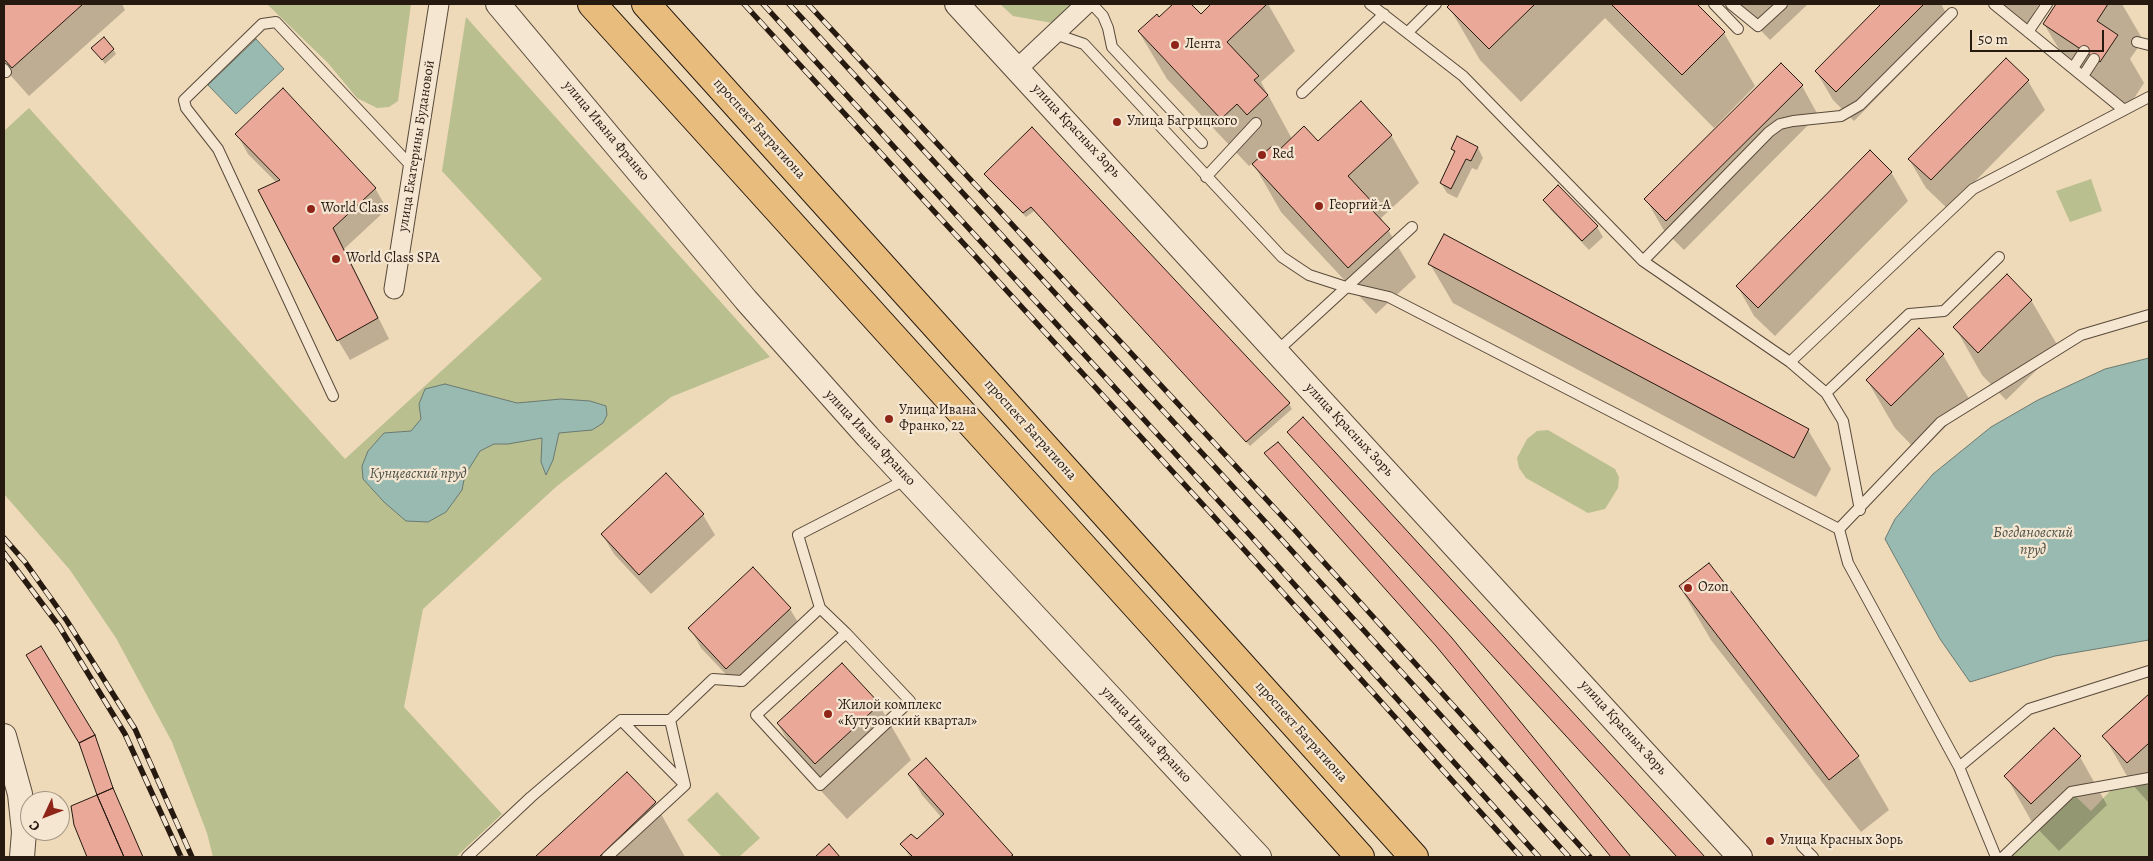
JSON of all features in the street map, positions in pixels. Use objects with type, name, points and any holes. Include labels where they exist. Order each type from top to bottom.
[{"type":"main road","points":[[592,4],[1154,625],[1360,857]]},
{"type":"main road","name":"проспект Багратиона","points":[[646,4],[1414,857]]},
{"type":"street","name":"улица Екатерины Будановой","points":[[394,289],[439,4]]},
{"type":"street","name":"улица Ивана Франко","points":[[498,4],[746,300],[908,479],[1259,857]]},
{"type":"street","name":"улица Красных Зорь","points":[[957,4],[1740,857]]},
{"type":"street","points":[[1017,68],[1086,4]]},
{"type":"street","points":[[4,736],[20,794],[24,832],[22,857]]},
{"type":"lane","points":[[1092,4],[1103,16],[1112,47],[1202,143]]},
{"type":"lane","points":[[1370,4],[1463,76],[1643,261],[1790,362],[1826,393],[1843,421],[1860,510]]},
{"type":"lane","points":[[1408,32],[1436,4]]},
{"type":"lane","points":[[1714,4],[1738,29]]},
{"type":"lane","points":[[1731,4],[1758,26],[1782,4]]},
{"type":"lane","points":[[1994,4],[2124,110]]},
{"type":"lane","points":[[2028,32],[2047,4]]},
{"type":"lane","points":[[1643,261],[1769,132],[1780,124],[1793,121],[1841,116],[1860,105],[1952,13]]},
{"type":"lane","points":[[1302,93],[1384,14]]},
{"type":"lane","points":[[334,396],[218,149],[186,108],[184,100],[262,24],[276,22],[414,168]]},
{"type":"lane","points":[[1055,34],[1084,44],[1282,257],[1310,275],[1389,298],[1839,529],[1848,564],[1959,767],[1996,857]]},
{"type":"lane","points":[[2137,42],[2149,45]]},
{"type":"lane","points":[[2073,68],[2084,51]]},
{"type":"lane","points":[[2083,76],[2094,58]]},
{"type":"lane","points":[[1790,362],[1973,189],[2149,97]]},
{"type":"lane","points":[[1206,177],[1256,123]]},
{"type":"lane","points":[[1277,351],[1412,227]]},
{"type":"lane","points":[[1826,393],[1909,314],[1944,311],[1999,257]]},
{"type":"lane","points":[[1839,529],[1860,510],[1941,422],[2081,335],[2149,316]]},
{"type":"lane","points":[[846,633],[756,714],[820,785],[910,701],[846,633],[820,608],[798,535],[908,479]]},
{"type":"lane","points":[[467,857],[538,791],[621,720],[670,720],[713,679],[742,681],[820,608]]},
{"type":"lane","points":[[1959,767],[2029,708],[2149,672]]},
{"type":"lane","points":[[621,720],[685,785]]},
{"type":"lane","points":[[670,720],[685,785]]},
{"type":"lane","points":[[2003,857],[2071,792],[2149,778]]},
{"type":"lane","points":[[607,857],[685,785]]},
{"type":"lane","points":[[1802,846],[1812,857]]},
{"type":"green space","points":[[267,4],[411,4],[398,101],[389,107],[377,108],[357,98],[328,63]]},
{"type":"green space","points":[[1000,4],[1077,4],[1058,24],[1013,16]]},
{"type":"green space","points":[[466,17],[770,357],[671,397],[557,486],[423,609],[404,707],[502,814],[456,857],[213,857],[207,833],[172,742],[116,638],[70,570],[4,494],[4,131],[29,108],[345,459],[542,279],[442,171]]},
{"type":"green space","points":[[2091,179],[2102,211],[2070,222],[2056,191]]},
{"type":"green space","points":[[1548,430],[1615,469],[1619,477],[1618,488],[1605,509],[1588,513],[1526,478],[1519,468],[1517,458],[1527,439],[1537,431]]},
{"type":"green space","points":[[2149,778],[2149,857],[2003,857],[2071,792],[2091,811],[2116,785]]},
{"type":"green space","points":[[717,792],[760,838],[739,857],[722,857],[687,820]]},
{"type":"water","points":[[256,39],[284,69],[236,114],[208,85]]},
{"type":"water","name":"Богдановский пруд","points":[[2149,358],[2149,640],[2055,656],[1970,682],[1940,639],[1885,539],[1895,519],[1933,474],[1991,427],[2038,400],[2105,369]]},
{"type":"water","name":"Кунцевский пруд","points":[[445,384],[517,403],[561,399],[590,401],[606,406],[607,415],[603,423],[592,430],[559,433],[553,460],[546,475],[541,462],[542,438],[508,444],[494,444],[480,451],[465,475],[462,490],[446,512],[428,522],[406,521],[384,502],[363,479],[362,466],[368,451],[384,433],[411,431],[421,419],[419,404],[425,389]]},
{"type":"building","points":[[4,4],[83,4],[12,68],[4,59]]},
{"type":"building","points":[[1173,4],[1191,4],[1201,14],[1211,4],[1267,4],[1227,42],[1259,76],[1254,80],[1268,95],[1247,115],[1237,104],[1221,119],[1138,31],[1157,14],[1159,17]]},
{"type":"building","points":[[1450,4],[1535,4],[1489,49],[1447,7]]},
{"type":"building","points":[[1611,4],[1697,4],[1725,32],[1682,75]]},
{"type":"building","points":[[1881,4],[1924,4],[1836,92],[1815,71]]},
{"type":"building","points":[[2056,4],[2108,4],[2097,21],[2118,35],[2100,62],[2043,24]]},
{"type":"building","points":[[104,37],[114,49],[102,60],[91,48]]},
{"type":"building","points":[[2006,58],[2029,80],[1931,180],[1908,159]]},
{"type":"building","points":[[1781,63],[1803,85],[1666,221],[1644,199]]},
{"type":"building","name":"World Class","points":[[283,88],[376,188],[333,228],[378,318],[337,341],[258,190],[280,180],[235,134]]},
{"type":"building","points":[[1361,101],[1392,135],[1348,176],[1374,204],[1370,208],[1390,229],[1348,268],[1252,164],[1272,146],[1277,152],[1304,126],[1318,141]]},
{"type":"building","points":[[1032,127],[1290,403],[1246,442],[1031,207],[1023,213],[984,174]]},
{"type":"building","points":[[1457,136],[1478,147],[1471,161],[1466,159],[1451,189],[1440,183],[1455,151],[1451,149]]},
{"type":"building","points":[[1870,150],[1892,172],[1758,308],[1736,286]]},
{"type":"building","points":[[1558,185],[1598,226],[1582,241],[1543,200]]},
{"type":"building","points":[[1444,234],[1809,429],[1794,458],[1428,264]]},
{"type":"building","points":[[2007,274],[2032,300],[1978,353],[1953,327]]},
{"type":"building","points":[[1919,328],[1944,354],[1891,406],[1866,380]]},
{"type":"building","points":[[1303,417],[1705,857],[1677,857],[1287,432]]},
{"type":"building","points":[[1278,442],[1452,638],[1631,857],[1611,857],[1436,646],[1264,453]]},
{"type":"building","points":[[666,473],[704,514],[639,575],[601,534]]},
{"type":"building","points":[[1709,563],[1859,756],[1829,780],[1679,586]]},
{"type":"building","points":[[753,567],[791,608],[726,669],[688,628]]},
{"type":"building","points":[[41,646],[95,735],[79,743],[26,655]]},
{"type":"building","name":"Жилой комплекс «Кутузовский квартал»","points":[[842,663],[880,704],[815,764],[777,723]]},
{"type":"building","points":[[2149,694],[2149,743],[2127,763],[2102,736]]},
{"type":"building","points":[[2054,728],[2081,756],[2031,804],[2004,776]]},
{"type":"building","points":[[95,735],[113,788],[97,795],[79,743]]},
{"type":"building","points":[[926,758],[1013,855],[1010,857],[913,857],[900,844],[911,834],[917,839],[944,814],[908,774]]},
{"type":"building","points":[[627,772],[656,802],[599,857],[535,857]]},
{"type":"building","points":[[113,788],[143,857],[124,857],[97,795]]},
{"type":"building","points":[[97,795],[124,857],[87,857],[74,825],[71,806]]},
{"type":"building","points":[[829,844],[840,857],[815,857]]},
{"type":"railway","points":[[744,4],[1239,544],[1521,857]]},
{"type":"railway","points":[[763,4],[1249,534],[1539,857]]},
{"type":"railway","points":[[789,4],[1282,540],[1569,857]]},
{"type":"railway","points":[[808,4],[1292,527],[1590,857]]},
{"type":"railway","points":[[4,538],[25,562],[67,621],[135,729],[192,857]]},
{"type":"railway","points":[[4,553],[59,626],[125,734],[181,857]]},
{"type":"place","name":"Лента","points":[[1175,45]]},
{"type":"place","name":"Улица Багрицкого","points":[[1117,122]]},
{"type":"place","name":"Red","points":[[1262,155]]},
{"type":"place","name":"Георгий-А","points":[[1319,206]]},
{"type":"place","name":"World Class","points":[[311,209]]},
{"type":"place","name":"World Class SPA","points":[[336,259]]},
{"type":"place","name":"Улица Ивана Франко, 22","points":[[889,419]]},
{"type":"place","name":"Ozon","points":[[1688,588]]},
{"type":"place","name":"Жилой комплекс «Кутузовский квартал»","points":[[828,714]]},
{"type":"place","name":"Улица Красных Зорь","points":[[1770,841]]}]
